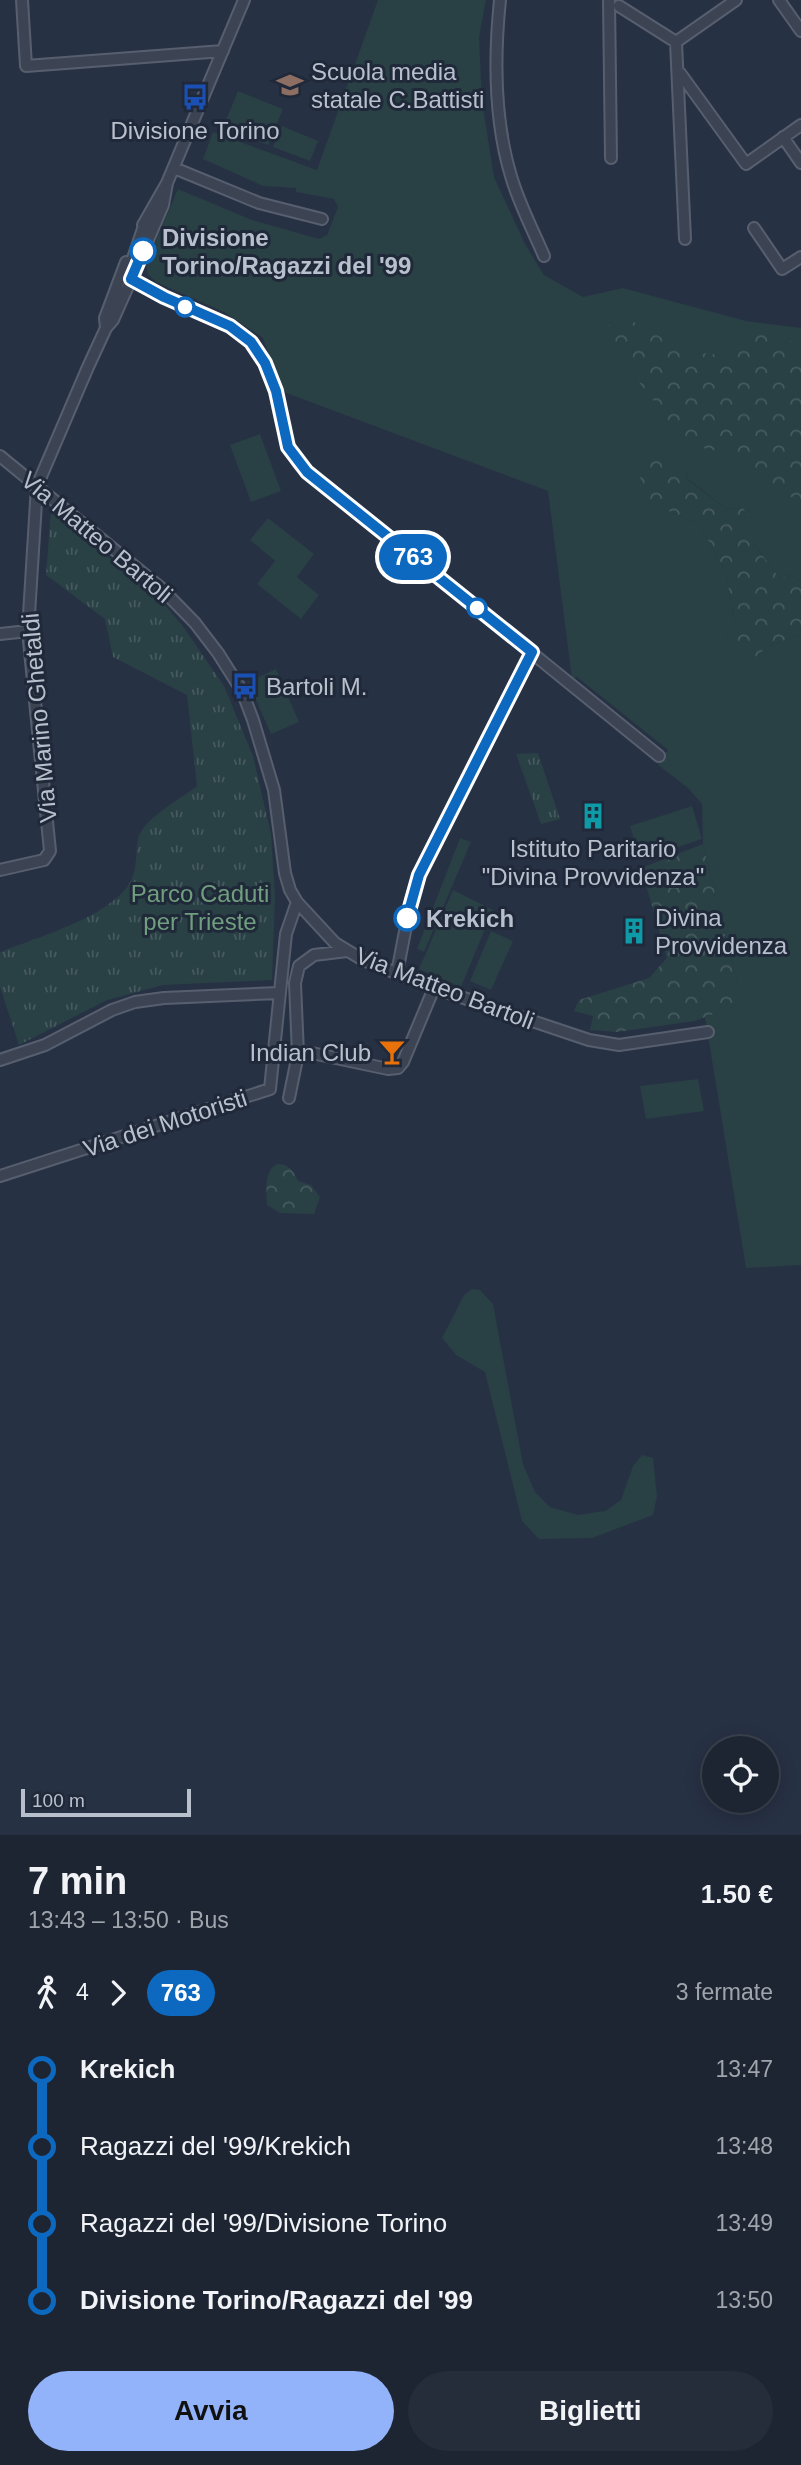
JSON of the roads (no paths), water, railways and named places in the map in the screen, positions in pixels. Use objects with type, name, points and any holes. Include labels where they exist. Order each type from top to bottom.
[{"type":"street","points":[[22,0],[26,66],[223,51]]},
{"type":"street","points":[[106,328],[105,318],[117,281],[174,168],[244,0]]},
{"type":"street","points":[[500,0],[497,81],[503,149],[512,180],[544,256]]},
{"type":"street","points":[[676,42],[736,0]]},
{"type":"street","points":[[779,0],[801,31]]},
{"type":"street","points":[[614,3],[676,42]]},
{"type":"street","points":[[611,159],[614,3]]},
{"type":"street","points":[[676,42],[685,239]]},
{"type":"street","points":[[678,72],[746,164],[801,125]]},
{"type":"street","points":[[783,137],[801,163]]},
{"type":"street","points":[[174,168],[259,203],[322,219]]},
{"type":"street","points":[[37,486],[163,205],[167,183]]},
{"type":"street","points":[[146,220],[128,273],[131,279],[164,297],[230,326],[251,342],[260,353],[270,374],[285,438],[299,464],[659,756]]},
{"type":"street","points":[[754,228],[782,269],[801,257]]},
{"type":"street","name":"Via Matteo Bartoli","points":[[0,456],[169,595],[205,636],[230,672],[251,711],[270,775],[290,890],[297,902],[335,943],[347,951],[434,988],[589,1040],[619,1045],[708,1032]]},
{"type":"street","name":"Via Marino Ghetaldi","points":[[0,870],[44,860],[50,851],[28,631],[37,486]]},
{"type":"street","points":[[0,634],[28,631]]},
{"type":"street","points":[[397,973],[411,900],[419,875],[532,652]]},
{"type":"street","name":"Via dei Motoristi","points":[[0,1176],[270,1088],[286,934],[297,902]]},
{"type":"street","points":[[289,1098],[298,1054],[295,983],[299,966],[314,955],[347,951]]},
{"type":"street","points":[[298,1054],[307,1052],[388,1069],[398,1068],[434,988]]},
{"type":"street","points":[[0,1060],[45,1045],[112,1010],[135,1002],[164,998],[279,993]]},
{"type":"place","name":"Scuola media statale C.Battisti","points":[[290,85]]},
{"type":"place","name":"Divisione Torino","points":[[195,97]]},
{"type":"place","name":"Divisione Torino/Ragazzi del '99","points":[[143,251]]},
{"type":"place","name":"Bartoli M.","points":[[245,686]]},
{"type":"place","name":"Istituto Paritario \"Divina Provvidenza\"","points":[[593,816]]},
{"type":"place","name":"Krekich","points":[[407,918]]},
{"type":"place","name":"Divina Provvidenza","points":[[634,931]]},
{"type":"place","name":"Indian Club","points":[[392,1052]]},
{"type":"park label","name":"Parco Caduti per Trieste","points":[[200,907]]}]
